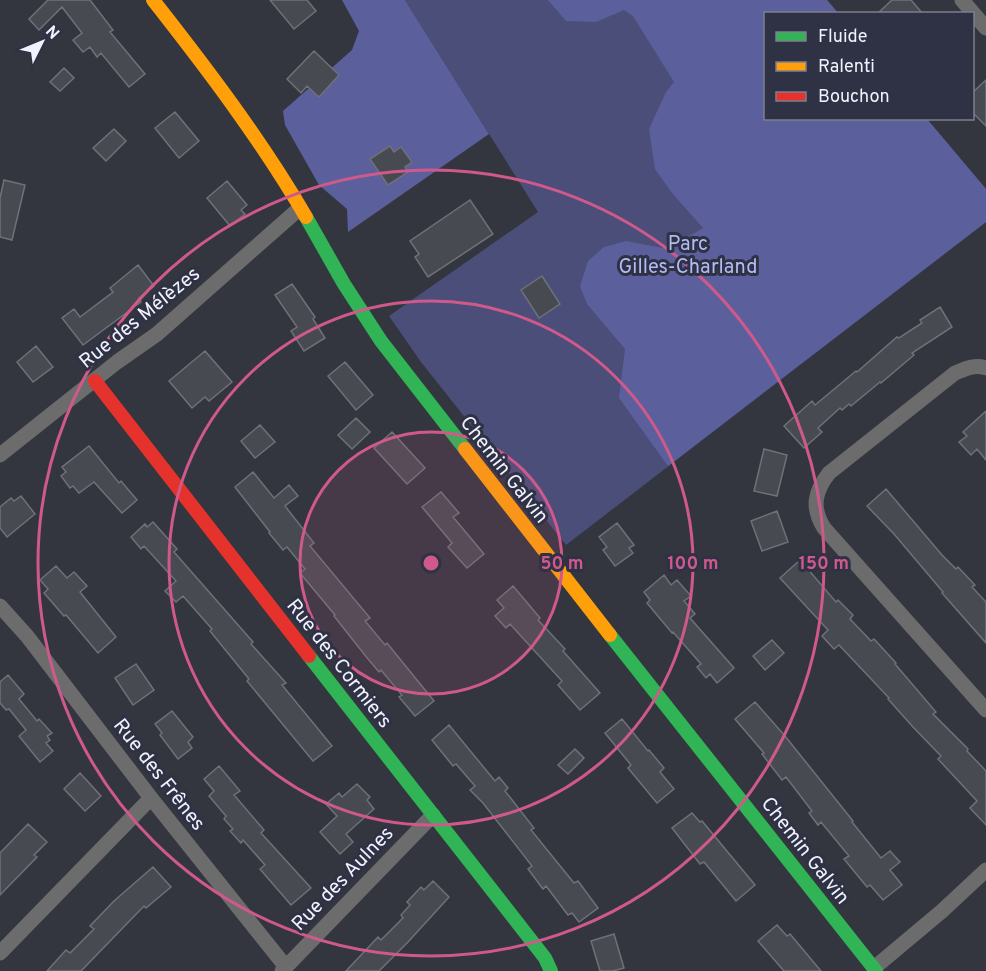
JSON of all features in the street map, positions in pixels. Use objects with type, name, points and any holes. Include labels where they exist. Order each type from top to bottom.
[{"type":"street","name":"Chemin Galvin","points":[[153,0],[228,98],[262,147],[334,268],[381,341],[875,969]]},
{"type":"street","points":[[962,0],[972,12]]},
{"type":"street","points":[[974,14],[986,28]]},
{"type":"street","name":"Rue des Mélèzes","points":[[0,455],[117,362],[157,334],[300,208]]},
{"type":"street","points":[[986,368],[970,367],[955,373],[829,473],[820,484],[816,497],[816,509],[824,528],[986,710]]},
{"type":"street","name":"Rue des Cormiers","points":[[95,381],[545,958],[551,971]]},
{"type":"street","name":"Rue des Frênes","points":[[0,606],[27,636],[284,969]]},
{"type":"street","points":[[0,952],[151,798]]},
{"type":"street","name":"Rue des Aulnes","points":[[284,969],[433,815]]},
{"type":"street","points":[[875,969],[986,870]]},
{"type":"green space","points":[[342,0],[405,0],[489,134],[348,232],[347,209],[319,185],[285,125],[283,111],[352,50],[359,31]]},
{"type":"green space","name":"Parc Gilles-Charland","points":[[405,0],[827,0],[837,12],[764,12],[764,120],[928,120],[986,189],[986,222],[566,545],[421,362],[389,316],[538,212]]},
{"type":"green space","points":[[548,0],[827,0],[837,12],[764,12],[764,120],[928,120],[986,189],[986,222],[668,466],[619,398],[625,349],[587,304],[580,286],[588,261],[604,247],[626,241],[668,249],[703,228],[672,193],[655,169],[649,129],[666,92],[674,82],[633,16],[624,10],[596,22],[566,21]]},
{"type":"building","points":[[48,0],[90,0],[113,30],[110,32],[145,74],[129,87],[101,53],[97,57],[90,47],[83,52],[73,40],[82,33],[62,7],[39,30],[29,19]]},
{"type":"building","points":[[270,0],[307,0],[316,11],[294,29]]},
{"type":"building","points":[[892,0],[911,0],[921,12],[879,12]]},
{"type":"building","points":[[314,51],[339,75],[319,97],[307,86],[301,93],[287,79]]},
{"type":"building","points":[[64,68],[74,78],[60,91],[50,82]]},
{"type":"building","points":[[986,80],[986,126],[974,114],[974,91]]},
{"type":"building","points":[[175,112],[199,141],[179,158],[155,128]]},
{"type":"building","points":[[114,129],[126,141],[106,161],[93,148]]},
{"type":"building","points":[[390,146],[394,152],[401,147],[412,162],[405,167],[408,172],[388,185],[370,159]]},
{"type":"building","points":[[4,180],[25,185],[12,240],[0,237],[0,198]]},
{"type":"building","points":[[227,181],[247,205],[241,210],[245,214],[230,226],[207,198]]},
{"type":"building","points":[[470,200],[493,234],[428,277],[415,257],[419,254],[410,241]]},
{"type":"building","points":[[138,265],[154,286],[139,298],[141,302],[83,345],[62,318],[74,309],[80,317],[113,292],[110,288]]},
{"type":"building","points":[[542,276],[560,304],[539,318],[521,290]]},
{"type":"building","points":[[292,284],[315,317],[313,319],[325,338],[304,351],[291,331],[297,327],[275,295]]},
{"type":"building","points":[[940,307],[952,327],[912,353],[914,355],[851,406],[849,404],[842,410],[840,408],[818,428],[822,432],[804,448],[784,426],[812,401],[815,405],[897,337],[899,338],[922,323],[920,320]]},
{"type":"building","points":[[36,346],[53,367],[33,382],[17,362]]},
{"type":"building","points":[[205,351],[232,382],[209,401],[205,397],[192,408],[169,381]]},
{"type":"building","points":[[345,362],[373,395],[356,410],[328,376]]},
{"type":"building","points":[[986,411],[986,460],[977,449],[971,455],[959,442],[967,436],[963,432]]},
{"type":"building","points":[[356,418],[370,432],[352,449],[338,435]]},
{"type":"building","points":[[260,425],[275,442],[255,458],[241,441]]},
{"type":"building","points":[[392,432],[425,468],[407,484],[374,448]]},
{"type":"building","points":[[89,446],[119,483],[121,481],[137,500],[122,513],[94,482],[79,493],[73,486],[70,488],[61,476],[66,472],[62,467]]},
{"type":"building","points":[[764,449],[787,455],[777,496],[754,491]]},
{"type":"building","points":[[253,472],[274,498],[289,485],[298,496],[285,506],[314,543],[310,546],[370,618],[365,621],[385,645],[387,643],[434,701],[415,716],[399,697],[402,695],[381,670],[379,672],[368,659],[300,573],[305,569],[287,547],[283,550],[235,487]]},
{"type":"building","points":[[886,489],[942,555],[956,569],[958,567],[975,585],[972,587],[986,602],[986,643],[894,534],[867,506]]},
{"type":"building","points":[[441,492],[459,513],[453,517],[484,554],[467,568],[448,547],[452,543],[422,507]]},
{"type":"building","points":[[21,496],[35,514],[7,537],[0,528],[0,507],[11,498],[14,501]]},
{"type":"building","points":[[777,511],[788,542],[762,551],[751,521]]},
{"type":"building","points":[[153,522],[177,549],[174,552],[286,683],[282,685],[332,746],[313,761],[247,681],[249,679],[210,631],[212,629],[183,596],[176,602],[165,591],[176,581],[144,546],[141,549],[131,537],[145,524],[147,527]]},
{"type":"building","points":[[617,523],[634,545],[629,548],[633,553],[615,566],[603,550],[607,547],[599,537]]},
{"type":"building","points":[[800,560],[836,602],[838,600],[853,615],[850,619],[871,641],[874,639],[896,663],[936,712],[933,714],[986,771],[986,825],[970,808],[977,801],[938,759],[941,756],[839,645],[834,649],[822,636],[828,630],[780,578]]},
{"type":"building","points":[[56,566],[67,578],[74,572],[87,586],[80,592],[116,637],[98,653],[44,593],[48,589],[40,580]]},
{"type":"building","points":[[664,575],[671,585],[677,580],[691,596],[684,601],[695,614],[690,618],[734,668],[717,683],[710,674],[706,678],[697,667],[701,664],[647,603],[650,600],[644,592]]},
{"type":"building","points":[[513,586],[540,618],[538,620],[565,649],[563,651],[600,693],[580,710],[558,685],[562,681],[510,624],[506,628],[495,616],[504,608],[497,600]]},
{"type":"building","points":[[772,640],[784,653],[765,670],[753,656]]},
{"type":"building","points":[[136,664],[154,690],[133,705],[115,678]]},
{"type":"building","points":[[8,675],[24,694],[19,699],[37,721],[39,719],[52,733],[47,736],[50,740],[46,743],[53,751],[40,762],[19,736],[26,730],[9,709],[6,710],[0,703],[0,682]]},
{"type":"building","points":[[755,702],[785,736],[881,858],[890,851],[900,862],[890,870],[902,885],[883,900],[870,885],[867,887],[844,859],[849,856],[821,822],[818,825],[809,813],[812,811],[786,777],[782,780],[762,754],[764,753],[735,719]]},
{"type":"building","points":[[172,711],[193,737],[188,742],[192,748],[178,759],[160,735],[162,733],[155,724]]},
{"type":"building","points":[[622,719],[664,768],[660,772],[674,789],[657,803],[628,768],[631,765],[605,733]]},
{"type":"building","points":[[449,725],[495,781],[499,777],[508,788],[505,791],[534,828],[531,830],[574,883],[578,881],[598,908],[579,922],[572,913],[568,915],[546,886],[543,889],[528,869],[532,866],[483,803],[470,790],[475,786],[456,764],[453,766],[432,740]]},
{"type":"building","points":[[575,749],[584,758],[568,774],[558,765]]},
{"type":"building","points":[[219,766],[240,791],[234,795],[264,830],[261,833],[311,888],[291,905],[260,869],[265,865],[243,840],[241,843],[230,831],[233,829],[224,819],[226,816],[209,796],[214,791],[204,779]]},
{"type":"building","points":[[80,773],[101,796],[85,811],[64,789]]},
{"type":"building","points":[[357,784],[370,797],[367,800],[374,809],[346,834],[353,842],[340,854],[320,832],[337,816],[326,804],[339,793],[342,797]]},
{"type":"building","points":[[692,813],[700,822],[702,821],[755,885],[736,901],[704,862],[700,864],[672,828]]},
{"type":"building","points":[[28,824],[47,842],[34,855],[37,857],[0,895],[0,853]]},
{"type":"building","points":[[153,867],[171,887],[146,908],[144,906],[81,971],[47,971],[66,950],[70,953],[94,929],[90,926],[114,901]]},
{"type":"building","points":[[433,881],[449,897],[408,942],[379,971],[346,971],[378,937],[381,940],[403,918],[401,915],[410,905],[407,902],[421,887],[424,890]]},
{"type":"building","points":[[777,925],[787,936],[790,934],[821,971],[784,971],[758,941]]},
{"type":"building","points":[[614,934],[624,968],[600,971],[591,941]]},
{"type":"traffic: fast","points":[[306,217],[344,284],[381,341],[465,449]]},
{"type":"traffic: fast","points":[[610,635],[876,971]]},
{"type":"traffic: fast","points":[[309,656],[545,958],[551,971]]},
{"type":"traffic: slow","points":[[153,0],[233,106],[271,160],[306,217]]},
{"type":"traffic: slow","points":[[465,449],[610,635]]},
{"type":"traffic: jam","points":[[95,381],[309,656]]}]
